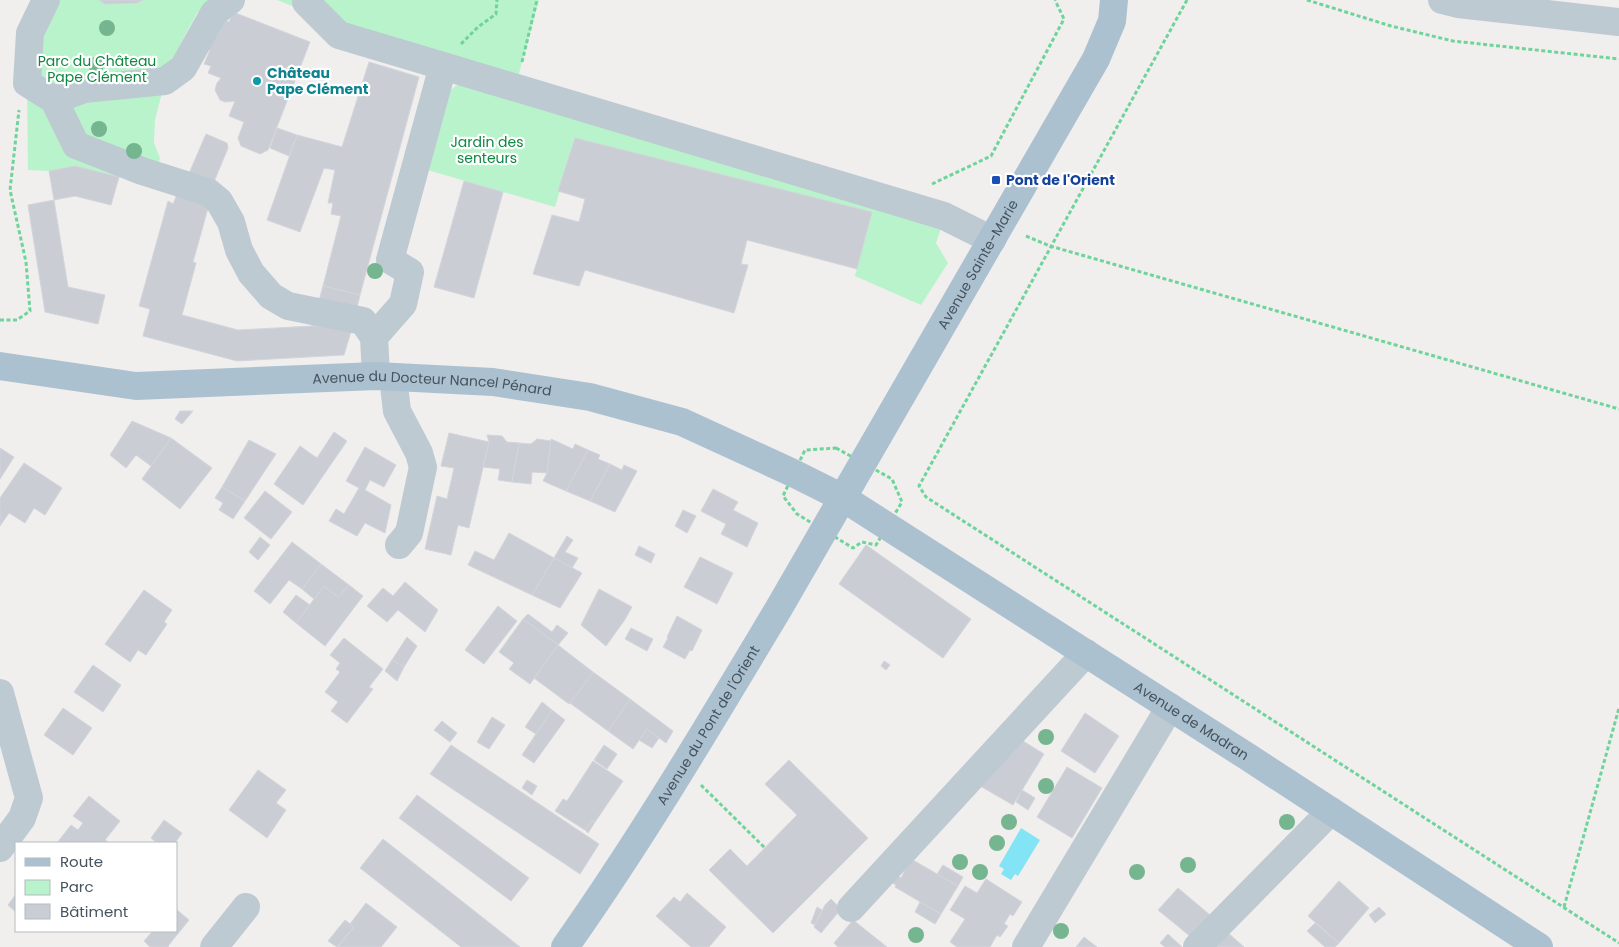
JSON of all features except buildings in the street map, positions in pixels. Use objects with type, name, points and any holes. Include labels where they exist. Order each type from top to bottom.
[{"type":"main road","name":"Avenue Sainte-Marie","points":[[843,498],[1096,59],[1112,21],[1114,0]]},
{"type":"main road","name":"Avenue du Docteur Nancel Pénard","points":[[0,366],[136,386],[385,377],[493,382],[590,397],[682,422],[794,473],[843,498]]},
{"type":"main road","name":"Avenue de Madran","points":[[843,498],[1170,707],[1539,947]]},
{"type":"main road","name":"Avenue du Pont de l'Orient","points":[[565,947],[613,879],[684,766],[843,498]]},
{"type":"street","points":[[46,0],[30,33],[27,83],[54,100],[76,145],[142,171],[208,192],[219,201],[231,222],[239,250],[251,273],[271,296],[288,306],[363,321],[374,337],[397,411],[420,453],[423,467],[408,533],[399,544]]},
{"type":"street","points":[[54,100],[84,89],[165,82],[183,68],[214,13],[231,0]]},
{"type":"street","points":[[1442,0],[1458,4],[1619,22]]},
{"type":"street","points":[[303,1],[336,42],[443,66],[896,201],[944,216],[992,240]]},
{"type":"street","points":[[374,337],[403,304],[410,272],[390,260],[443,66]]},
{"type":"street","points":[[851,908],[1086,653]]},
{"type":"street","points":[[0,693],[29,798],[22,818],[0,848]]},
{"type":"street","points":[[1026,947],[1170,707]]},
{"type":"street","points":[[1197,947],[1331,811]]},
{"type":"street","points":[[214,947],[246,907]]},
{"type":"path","points":[[443,66],[455,50],[478,27],[496,14],[497,0]]},
{"type":"path","points":[[515,88],[537,0]]},
{"type":"path","points":[[896,201],[990,156],[1064,19],[1055,0]]},
{"type":"path","points":[[1187,0],[919,486],[926,497],[1619,944]]},
{"type":"path","points":[[1307,0],[1392,26],[1453,41],[1619,59]]},
{"type":"path","points":[[0,320],[17,320],[30,311],[26,262],[10,190],[18,112],[27,83]]},
{"type":"path","points":[[1050,246],[1619,409]]},
{"type":"path","points":[[1564,907],[1619,708]]},
{"type":"path","points":[[684,766],[706,791],[765,848]]},
{"type":"green space","name":"Parc du Château Pape Clément","points":[[46,0],[213,0],[197,13],[169,65],[155,120],[154,143],[160,158],[157,170],[119,177],[75,166],[49,171],[28,170],[27,83]]},
{"type":"green space","points":[[277,0],[539,0],[515,88],[443,66]]},
{"type":"green space","name":"Jardin des senteurs","points":[[461,82],[943,222],[936,243],[948,263],[921,305],[855,276],[872,212],[575,139],[555,207],[424,169],[447,89],[452,89]]},
{"type":"water","points":[[1021,828],[1040,840],[1018,876],[1015,874],[1011,880],[1001,874],[1004,869],[999,866]]},
{"type":"place","name":"Château Pape Clément","points":[[257,81]]},
{"type":"place","name":"Pont de l'Orient","points":[[996,180]]}]
